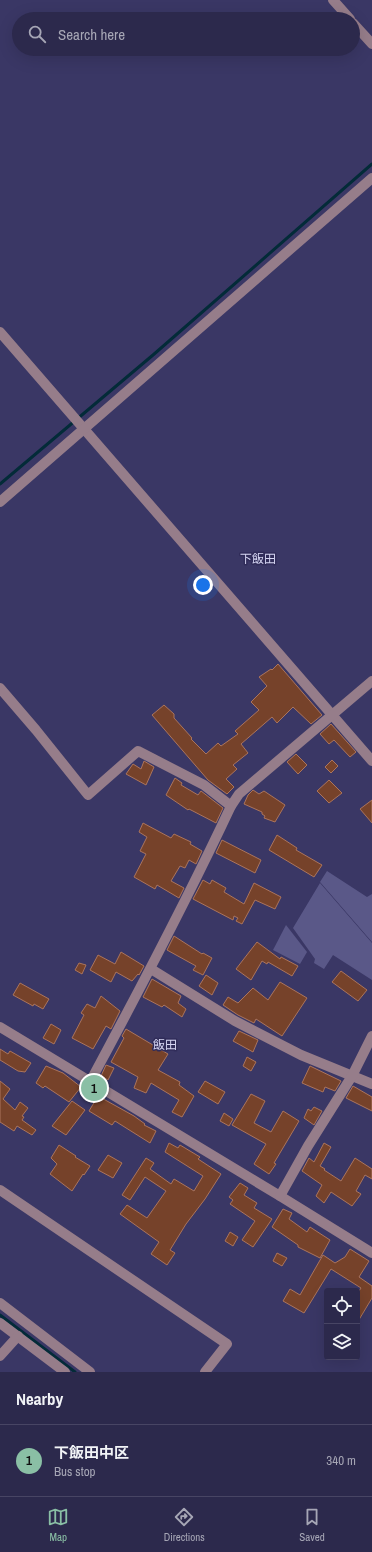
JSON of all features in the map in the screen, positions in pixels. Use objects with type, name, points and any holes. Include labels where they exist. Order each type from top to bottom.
[{"type":"street","points":[[333,0],[344,12]]},
{"type":"street","points":[[360,31],[372,44]]},
{"type":"street","points":[[0,502],[83,427],[372,178]]},
{"type":"street","points":[[0,332],[372,762]]},
{"type":"street","points":[[90,1082],[192,888],[231,806],[239,794],[372,681]]},
{"type":"street","points":[[0,688],[88,795],[138,751],[204,785],[231,806]]},
{"type":"street","points":[[150,969],[235,1021],[301,1055],[372,1084]]},
{"type":"street","points":[[0,1027],[372,1253]]},
{"type":"street","points":[[280,1196],[308,1146],[352,1076],[372,1036]]},
{"type":"street","points":[[0,1190],[227,1344],[205,1372]]},
{"type":"street","points":[[0,1303],[90,1372]]},
{"type":"street","points":[[0,1322],[65,1372]]},
{"type":"street","points":[[0,1356],[18,1336]]},
{"type":"shaded area","points":[[327,871],[367,897],[372,894],[372,942],[320,882]]},
{"type":"shaded area","points":[[320,883],[372,943],[372,980],[333,955],[324,969],[314,963],[315,959],[293,928]]},
{"type":"shaded area","points":[[286,925],[307,952],[300,964],[273,950]]},
{"type":"building","points":[[278,664],[322,715],[311,724],[293,707],[277,723],[272,717],[241,744],[248,753],[233,765],[237,769],[226,779],[234,787],[227,794],[208,780],[152,715],[164,705],[174,714],[174,718],[192,738],[191,739],[206,754],[218,743],[221,746],[238,734],[235,731],[259,710],[251,702],[267,686],[259,677],[271,669],[272,670]]},
{"type":"building","points":[[331,724],[356,752],[350,757],[334,740],[329,744],[320,734]]},
{"type":"building","points":[[296,754],[307,765],[298,774],[287,762]]},
{"type":"building","points":[[332,760],[338,766],[331,773],[325,767]]},
{"type":"building","points":[[144,761],[154,767],[146,785],[126,774],[133,764],[141,769]]},
{"type":"building","points":[[175,778],[182,783],[181,785],[198,795],[201,791],[223,808],[216,823],[189,809],[188,810],[166,795]]},
{"type":"building","points":[[329,780],[342,793],[329,803],[317,791]]},
{"type":"building","points":[[253,790],[259,794],[264,791],[285,805],[275,822],[264,818],[265,816],[262,812],[244,804],[248,795]]},
{"type":"building","points":[[372,800],[372,823],[360,809]]},
{"type":"building","points":[[143,823],[171,838],[174,834],[191,842],[190,844],[202,851],[196,864],[189,860],[185,868],[180,866],[171,881],[184,888],[179,898],[157,885],[155,889],[134,877],[146,854],[140,851],[147,837],[139,832]]},
{"type":"building","points":[[277,835],[297,848],[296,850],[322,865],[314,877],[269,850]]},
{"type":"building","points":[[222,840],[261,860],[255,873],[216,853]]},
{"type":"building","points":[[203,880],[210,884],[212,880],[226,888],[224,892],[244,904],[254,883],[281,897],[275,909],[255,900],[242,924],[236,921],[238,918],[234,916],[233,920],[193,899]]},
{"type":"building","points":[[174,936],[202,954],[203,953],[212,958],[203,975],[193,970],[196,966],[167,950]]},
{"type":"building","points":[[257,942],[280,959],[281,957],[298,966],[292,976],[268,962],[267,964],[262,961],[251,980],[236,969]]},
{"type":"building","points":[[121,952],[144,966],[139,975],[138,974],[132,981],[116,972],[111,982],[90,970],[98,955],[115,964]]},
{"type":"building","points":[[79,963],[86,965],[82,974],[75,970]]},
{"type":"building","points":[[341,971],[367,990],[358,1001],[332,982]]},
{"type":"building","points":[[206,975],[218,983],[212,995],[199,986]]},
{"type":"building","points":[[152,979],[181,996],[178,1003],[186,1009],[182,1017],[164,1005],[162,1007],[143,997]]},
{"type":"building","points":[[280,982],[307,998],[282,1036],[256,1019],[254,1023],[223,1005],[228,997],[238,1003],[253,988],[268,1000]]},
{"type":"building","points":[[20,983],[49,999],[43,1009],[34,1004],[33,1006],[13,995]]},
{"type":"building","points":[[101,996],[120,1011],[111,1029],[106,1026],[93,1049],[72,1038],[84,1015],[81,1013],[87,1004],[95,1008]]},
{"type":"building","points":[[51,1024],[61,1030],[54,1044],[43,1038]]},
{"type":"building","points":[[126,1029],[168,1054],[158,1070],[180,1082],[179,1085],[194,1096],[182,1117],[172,1112],[179,1100],[151,1083],[146,1093],[134,1088],[138,1077],[111,1062],[124,1038],[122,1036]]},
{"type":"building","points":[[239,1031],[258,1040],[253,1052],[233,1041]]},
{"type":"building","points":[[0,1049],[8,1054],[10,1051],[31,1063],[25,1072],[18,1071],[0,1060]]},
{"type":"building","points":[[247,1057],[256,1062],[251,1071],[243,1066]]},
{"type":"building","points":[[106,1065],[114,1068],[108,1080],[101,1076]]},
{"type":"building","points":[[46,1066],[63,1073],[81,1087],[69,1102],[45,1086],[43,1088],[36,1083]]},
{"type":"building","points":[[310,1066],[341,1081],[335,1091],[325,1087],[323,1092],[302,1083]]},
{"type":"building","points":[[0,1081],[10,1089],[3,1099],[15,1110],[20,1102],[28,1108],[22,1116],[24,1117],[22,1120],[36,1130],[32,1135],[17,1126],[14,1131],[0,1122]]},
{"type":"building","points":[[205,1081],[225,1092],[218,1104],[198,1092]]},
{"type":"building","points":[[353,1086],[372,1097],[372,1111],[346,1098]]},
{"type":"building","points":[[251,1094],[265,1101],[254,1123],[271,1132],[283,1111],[299,1121],[269,1174],[254,1164],[266,1144],[232,1125]]},
{"type":"building","points":[[98,1096],[134,1116],[145,1124],[144,1125],[156,1131],[150,1143],[115,1121],[112,1125],[89,1111]]},
{"type":"building","points":[[72,1101],[85,1110],[66,1135],[52,1126]]},
{"type":"building","points":[[314,1107],[322,1111],[314,1125],[304,1118],[308,1109],[311,1111]]},
{"type":"building","points":[[224,1113],[233,1119],[229,1126],[220,1121]]},
{"type":"building","points":[[169,1143],[178,1148],[180,1145],[200,1157],[198,1159],[221,1174],[205,1199],[186,1224],[170,1250],[175,1253],[167,1265],[151,1254],[159,1242],[120,1214],[127,1205],[147,1218],[166,1191],[145,1177],[130,1200],[122,1195],[146,1158],[154,1163],[150,1169],[171,1184],[174,1179],[194,1191],[203,1176],[165,1152]]},
{"type":"building","points":[[324,1143],[331,1147],[320,1166],[341,1181],[355,1158],[372,1169],[372,1179],[365,1175],[356,1191],[361,1194],[352,1206],[331,1192],[324,1203],[316,1196],[322,1185],[302,1171],[309,1158],[314,1162]]},
{"type":"building","points":[[59,1145],[90,1166],[72,1191],[50,1174],[57,1164],[51,1158]]},
{"type":"building","points":[[108,1155],[122,1163],[113,1178],[98,1170]]},
{"type":"building","points":[[240,1183],[248,1188],[244,1195],[257,1203],[254,1208],[272,1219],[253,1247],[242,1240],[255,1221],[230,1204],[233,1200],[229,1197]]},
{"type":"building","points":[[283,1209],[292,1213],[289,1219],[307,1232],[310,1227],[330,1240],[320,1258],[298,1247],[298,1245],[272,1227]]},
{"type":"building","points":[[230,1232],[238,1237],[233,1246],[225,1241]]},
{"type":"building","points":[[350,1249],[369,1261],[359,1277],[372,1286],[372,1298],[360,1318],[361,1288],[331,1269],[304,1313],[283,1301],[290,1289],[300,1295],[323,1255],[335,1263],[345,1257]]},
{"type":"building","points":[[277,1253],[287,1258],[282,1266],[273,1261]]},
{"type":"waterway","points":[[0,484],[153,355],[372,164]]},
{"type":"waterway","points":[[0,1315],[75,1372]]},
{"type":"place","name":"下飯田中区","points":[[94,1088]]},
{"type":"district","name":"下飯田","points":[[258,559]]},
{"type":"district","name":"飯田","points":[[165,1045]]}]
